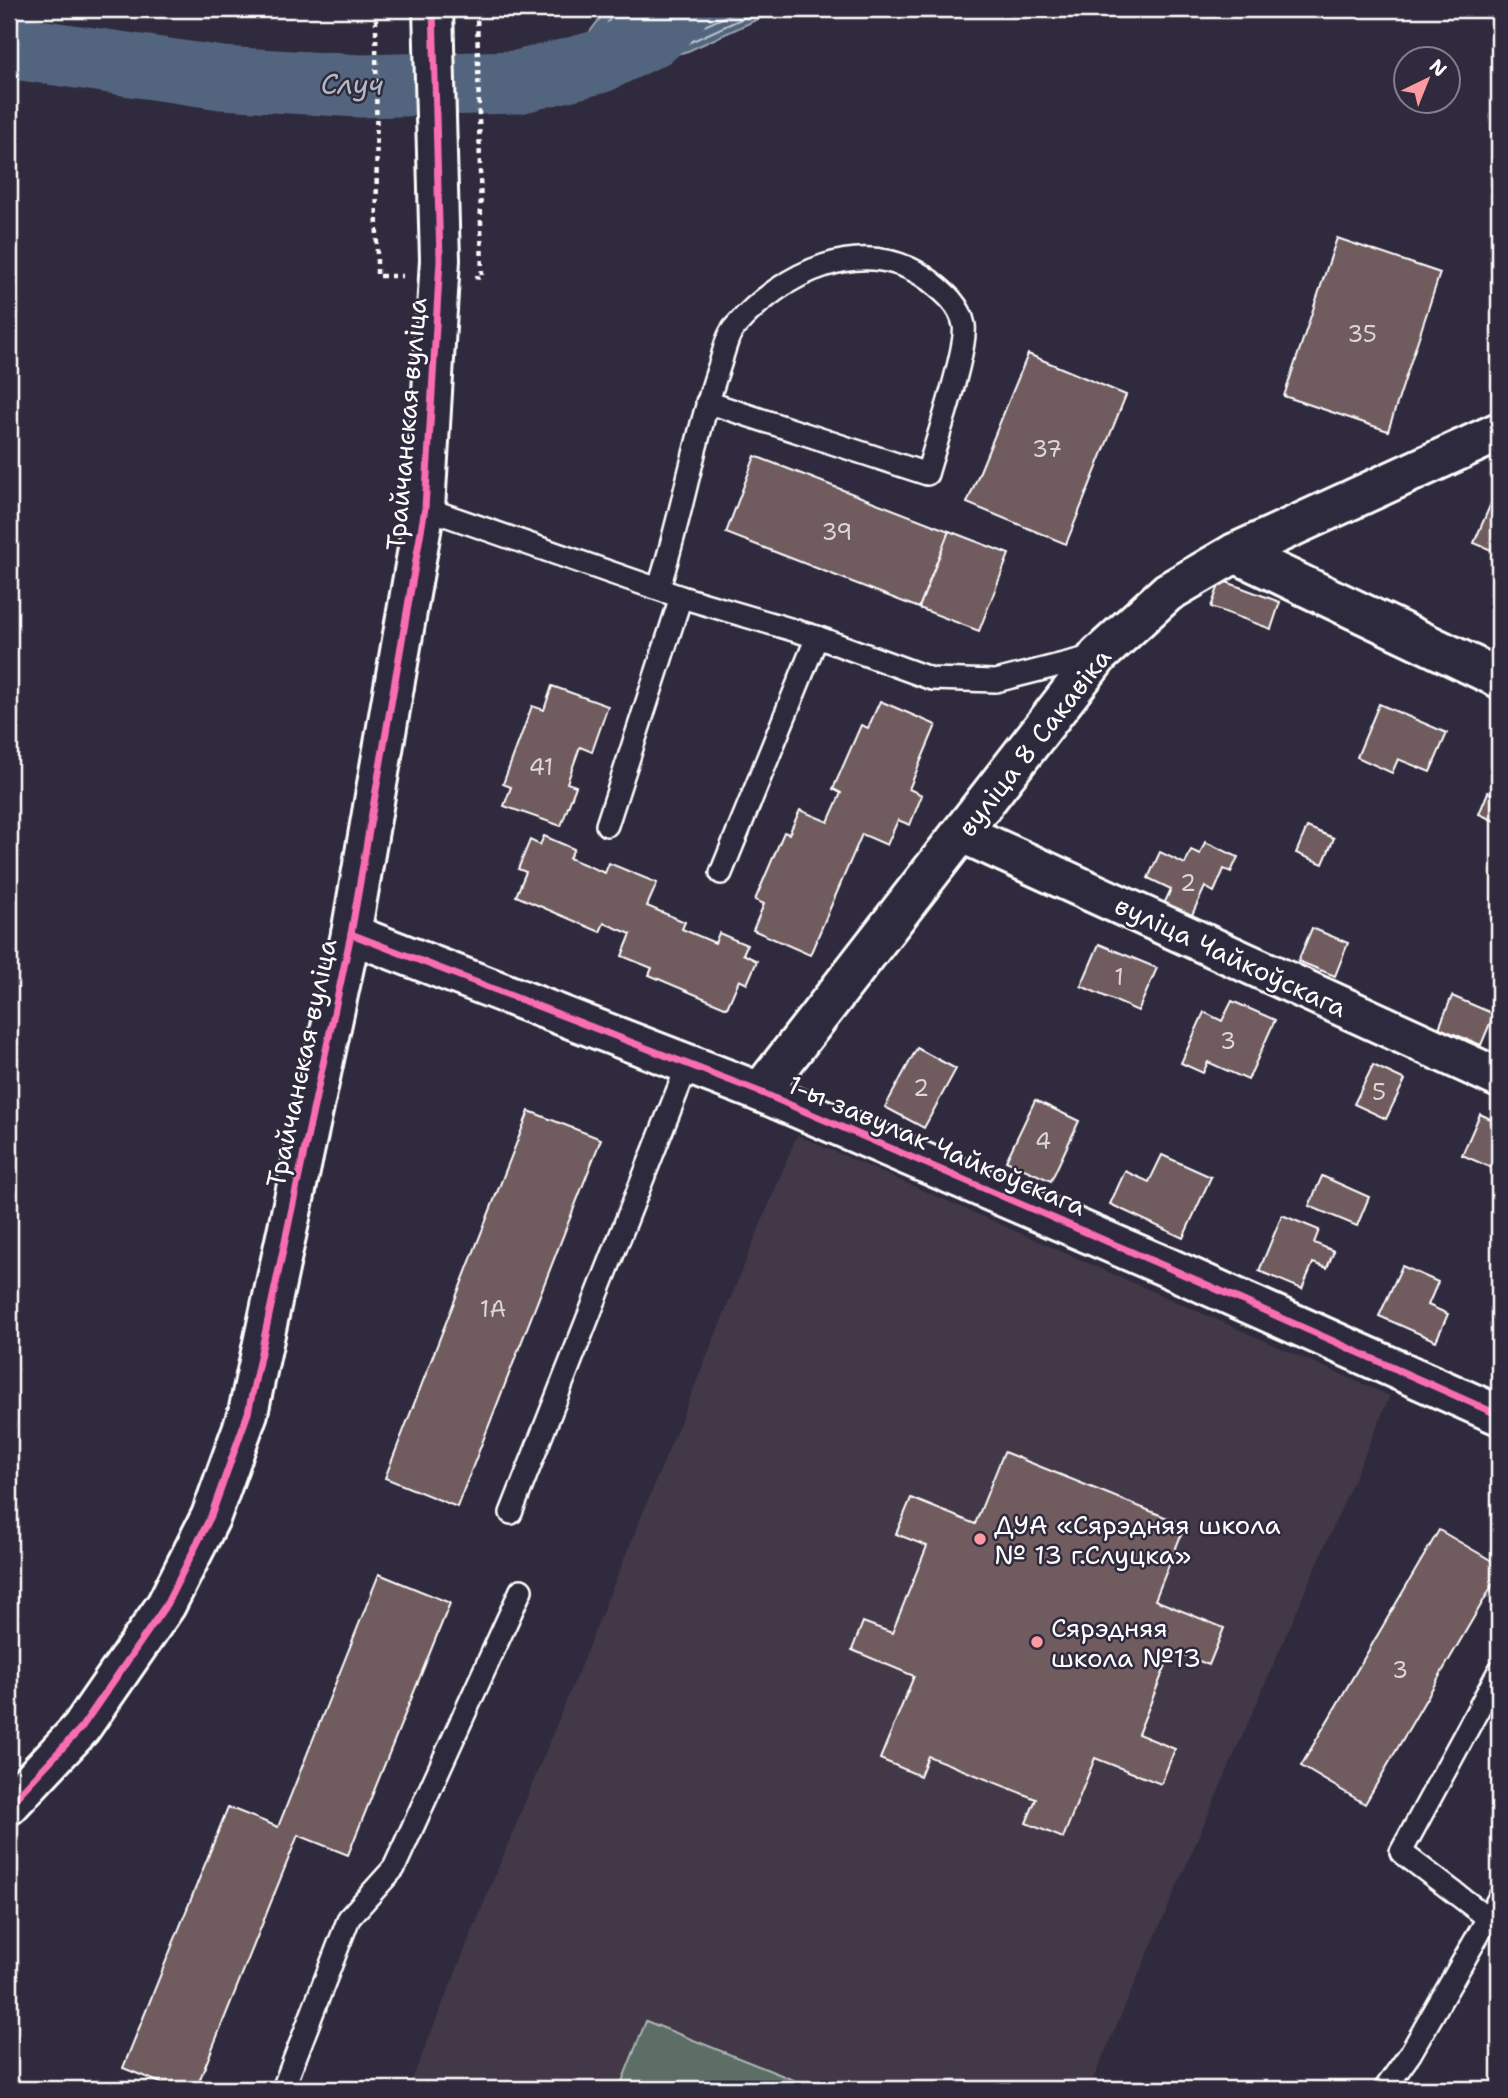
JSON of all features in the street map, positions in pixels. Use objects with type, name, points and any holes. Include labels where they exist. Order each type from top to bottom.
[{"type":"street","name":"Трайчанская вуліца","points":[[9,1805],[81,1728],[131,1661],[166,1605],[211,1516],[247,1413],[351,934],[425,508],[440,260],[433,9]]},
{"type":"street","name":"вуліца 8 Сакавіка","points":[[760,1093],[1099,655],[1168,592],[1235,553],[1499,432]]},
{"type":"street","points":[[1235,553],[1499,678]]},
{"type":"street","name":"вуліца Чайкоўскага","points":[[962,833],[1499,1079]]},
{"type":"street","name":"1-ы завулак Чайкоўскага","points":[[351,934],[760,1093],[1145,1257],[1499,1415]]},
{"type":"lane","points":[[659,587],[675,535],[707,402],[732,330],[773,291],[818,266],[879,257],[916,271],[951,297],[964,326],[956,371],[927,474],[707,402]]},
{"type":"lane","points":[[425,508],[659,587],[681,597],[817,637],[932,679],[996,681],[1099,655]]},
{"type":"lane","points":[[607,825],[681,597]]},
{"type":"lane","points":[[721,873],[817,637]]},
{"type":"lane","points":[[511,1513],[688,1064]]},
{"type":"lane","points":[[283,2089],[349,1918],[394,1868],[521,1590]]},
{"type":"lane","points":[[1488,1918],[1401,1852],[1499,1671]]},
{"type":"lane","points":[[1385,2089],[1410,2054],[1499,1898]]},
{"type":"path","points":[[376,9],[377,275]]},
{"type":"path","points":[[477,9],[482,278]]},
{"type":"shaded area","name":"ДУА «Сярэдняя школа № 13 г.Слуцка»","points":[[797,1135],[1390,1396],[1089,2089],[408,2089]]},
{"type":"green space","points":[[646,2021],[816,2089],[619,2089]]},
{"type":"water","points":[[607,9],[780,9],[688,51],[514,97],[507,57],[589,33]]},
{"type":"building","points":[[1337,238],[1440,273],[1388,431],[1284,396]]},
{"type":"building","points":[[1028,354],[1126,395],[1066,544],[967,503]]},
{"type":"building","points":[[755,456],[949,531],[919,608],[726,533]]},
{"type":"building","points":[[1499,488],[1499,553],[1474,543]]},
{"type":"building","points":[[949,531],[1009,554],[979,631],[919,608]]},
{"type":"building","points":[[1221,580],[1280,602],[1271,629],[1211,607]]},
{"type":"building","points":[[552,686],[608,706],[592,752],[580,747],[567,783],[576,786],[561,826],[504,806],[511,787],[503,784],[532,706],[544,710]]},
{"type":"building","points":[[880,701],[936,725],[909,789],[922,795],[910,825],[898,820],[887,845],[862,834],[810,955],[753,930],[764,904],[755,900],[784,832],[789,834],[800,810],[828,822],[841,793],[833,789],[861,725],[868,728]]},
{"type":"building","points":[[1379,704],[1447,733],[1430,772],[1398,759],[1392,773],[1357,757]]},
{"type":"building","points":[[1488,792],[1499,797],[1499,823],[1479,814]]},
{"type":"building","points":[[1307,827],[1334,838],[1323,864],[1296,853]]},
{"type":"building","points":[[544,836],[574,849],[569,858],[605,873],[609,863],[657,883],[647,906],[685,922],[682,929],[715,943],[719,933],[747,945],[743,954],[757,961],[747,984],[739,980],[727,1008],[649,975],[652,968],[622,956],[631,934],[604,923],[600,932],[516,896],[526,872],[518,869],[530,840],[540,845]]},
{"type":"building","points":[[1205,842],[1238,857],[1231,872],[1224,869],[1214,892],[1205,887],[1191,917],[1164,904],[1171,889],[1148,878],[1160,852],[1185,864],[1191,850],[1200,854]]},
{"type":"building","points":[[1312,928],[1348,943],[1335,976],[1298,961]]},
{"type":"building","points":[[1099,944],[1157,968],[1138,1011],[1081,986]]},
{"type":"building","points":[[1452,996],[1494,1014],[1481,1045],[1439,1028]]},
{"type":"building","points":[[1232,1001],[1275,1020],[1248,1080],[1208,1062],[1203,1073],[1181,1063],[1204,1012],[1222,1021]]},
{"type":"building","points":[[917,1048],[956,1069],[924,1128],[885,1107]]},
{"type":"building","points":[[1373,1065],[1405,1080],[1386,1119],[1354,1104]]},
{"type":"building","points":[[1035,1100],[1079,1121],[1051,1181],[1006,1161]]},
{"type":"building","points":[[529,1111],[601,1139],[457,1507],[385,1478]]},
{"type":"building","points":[[1480,1114],[1499,1123],[1499,1171],[1462,1155]]},
{"type":"building","points":[[1162,1155],[1211,1177],[1183,1238],[1110,1204],[1125,1171],[1149,1182]]},
{"type":"building","points":[[1322,1176],[1369,1197],[1357,1226],[1309,1206]]},
{"type":"building","points":[[1282,1215],[1319,1230],[1314,1243],[1334,1251],[1327,1268],[1313,1263],[1302,1289],[1259,1271]]},
{"type":"building","points":[[1402,1266],[1438,1282],[1428,1305],[1448,1314],[1436,1341],[1379,1316]]},
{"type":"building","name":"Сярэдняя школа №13","points":[[1004,1452],[1185,1525],[1155,1600],[1224,1628],[1209,1665],[1172,1650],[1138,1734],[1175,1749],[1161,1784],[1095,1758],[1063,1838],[1026,1823],[1036,1799],[928,1756],[920,1776],[880,1759],[914,1676],[852,1650],[863,1622],[892,1633],[927,1546],[896,1534],[911,1498],[975,1524]]},
{"type":"building","points":[[1439,1530],[1499,1565],[1499,1574],[1365,1804],[1301,1766]]},
{"type":"building","points":[[379,1574],[450,1603],[348,1855],[298,1835],[196,2089],[176,2089],[123,2068],[228,1807],[278,1827]]},
{"type":"waterway","name":"Случ","points":[[9,47],[222,78],[360,86],[518,82],[599,62],[654,35],[678,9]]},
{"type":"cycle path","points":[[9,1805],[81,1728],[166,1605],[211,1516],[248,1413],[351,934],[425,508],[440,260],[433,9]]},
{"type":"cycle path","points":[[351,934],[760,1092],[1169,1268],[1499,1415]]},
{"type":"place","name":"ДУА «Сярэдняя школа № 13 г.Слуцка»","points":[[980,1539]]},
{"type":"place","name":"Сярэдняя школа №13","points":[[1037,1642]]}]
